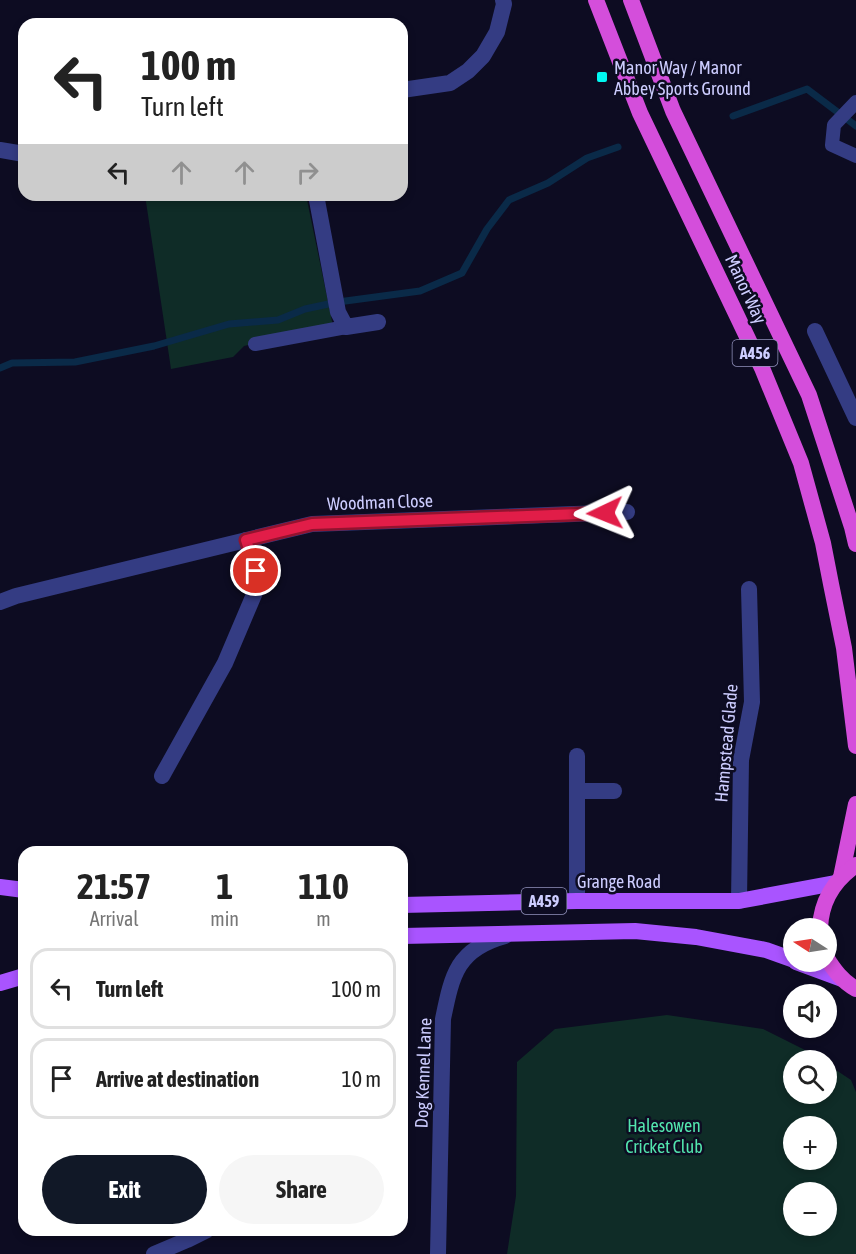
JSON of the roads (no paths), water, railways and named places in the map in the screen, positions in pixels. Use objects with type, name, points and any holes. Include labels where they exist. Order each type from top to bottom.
[{"type":"highway","name":"Manor Way","points":[[596,0],[640,113],[762,368],[801,463],[823,543],[844,648],[856,746]]},
{"type":"highway","name":"Manor Way","points":[[631,0],[673,111],[809,395],[856,544]]},
{"type":"highway","points":[[838,880],[856,804]]},
{"type":"highway","points":[[821,918],[822,908],[829,893],[838,880],[856,866]]},
{"type":"highway","points":[[836,972],[851,987]]},
{"type":"main road","name":"Grange Road","points":[[408,905],[577,901],[739,901],[838,880]]},
{"type":"main road","points":[[0,886],[18,889]]},
{"type":"main road","points":[[408,936],[635,931],[686,936],[766,950],[783,956]]},
{"type":"main road","points":[[819,972],[851,987]]},
{"type":"main road","points":[[0,982],[18,978]]},
{"type":"street","points":[[408,89],[450,83],[468,71],[483,56],[497,32],[503,0]]},
{"type":"street","points":[[0,150],[18,153]]},
{"type":"street","points":[[317,201],[342,320],[378,322]]},
{"type":"street","points":[[815,331],[856,418]]},
{"type":"street","name":"Woodman Close","points":[[0,602],[16,596],[312,524],[627,512]]},
{"type":"street","points":[[162,776],[225,663],[256,590],[256,571],[246,540]]},
{"type":"street","name":"Hampstead Glade","points":[[739,901],[741,760],[752,702],[749,589]]},
{"type":"street","points":[[577,756],[577,901]]},
{"type":"street","points":[[577,791],[614,791]]},
{"type":"street","name":"Dog Kennel Lane","points":[[438,1254],[443,1019],[450,986],[458,966],[469,952],[491,940],[518,933]]},
{"type":"street","points":[[154,1254],[195,1236]]},
{"type":"lane","points":[[854,104],[834,124],[832,145],[856,156]]},
{"type":"lane","points":[[255,344],[342,320]]},
{"type":"waterway","points":[[733,116],[807,89],[856,126]]},
{"type":"waterway","points":[[0,368],[12,363],[75,362],[154,346],[229,324],[278,320],[305,309],[338,302],[420,291],[462,273],[487,229],[509,200],[548,183],[587,158],[618,147]]},
{"type":"place","name":"Manor Way / Manor Abbey Sports Ground","points":[[602,77]]},
{"type":"park label","name":"Halesowen Cricket Club","points":[[664,1135]]}]
